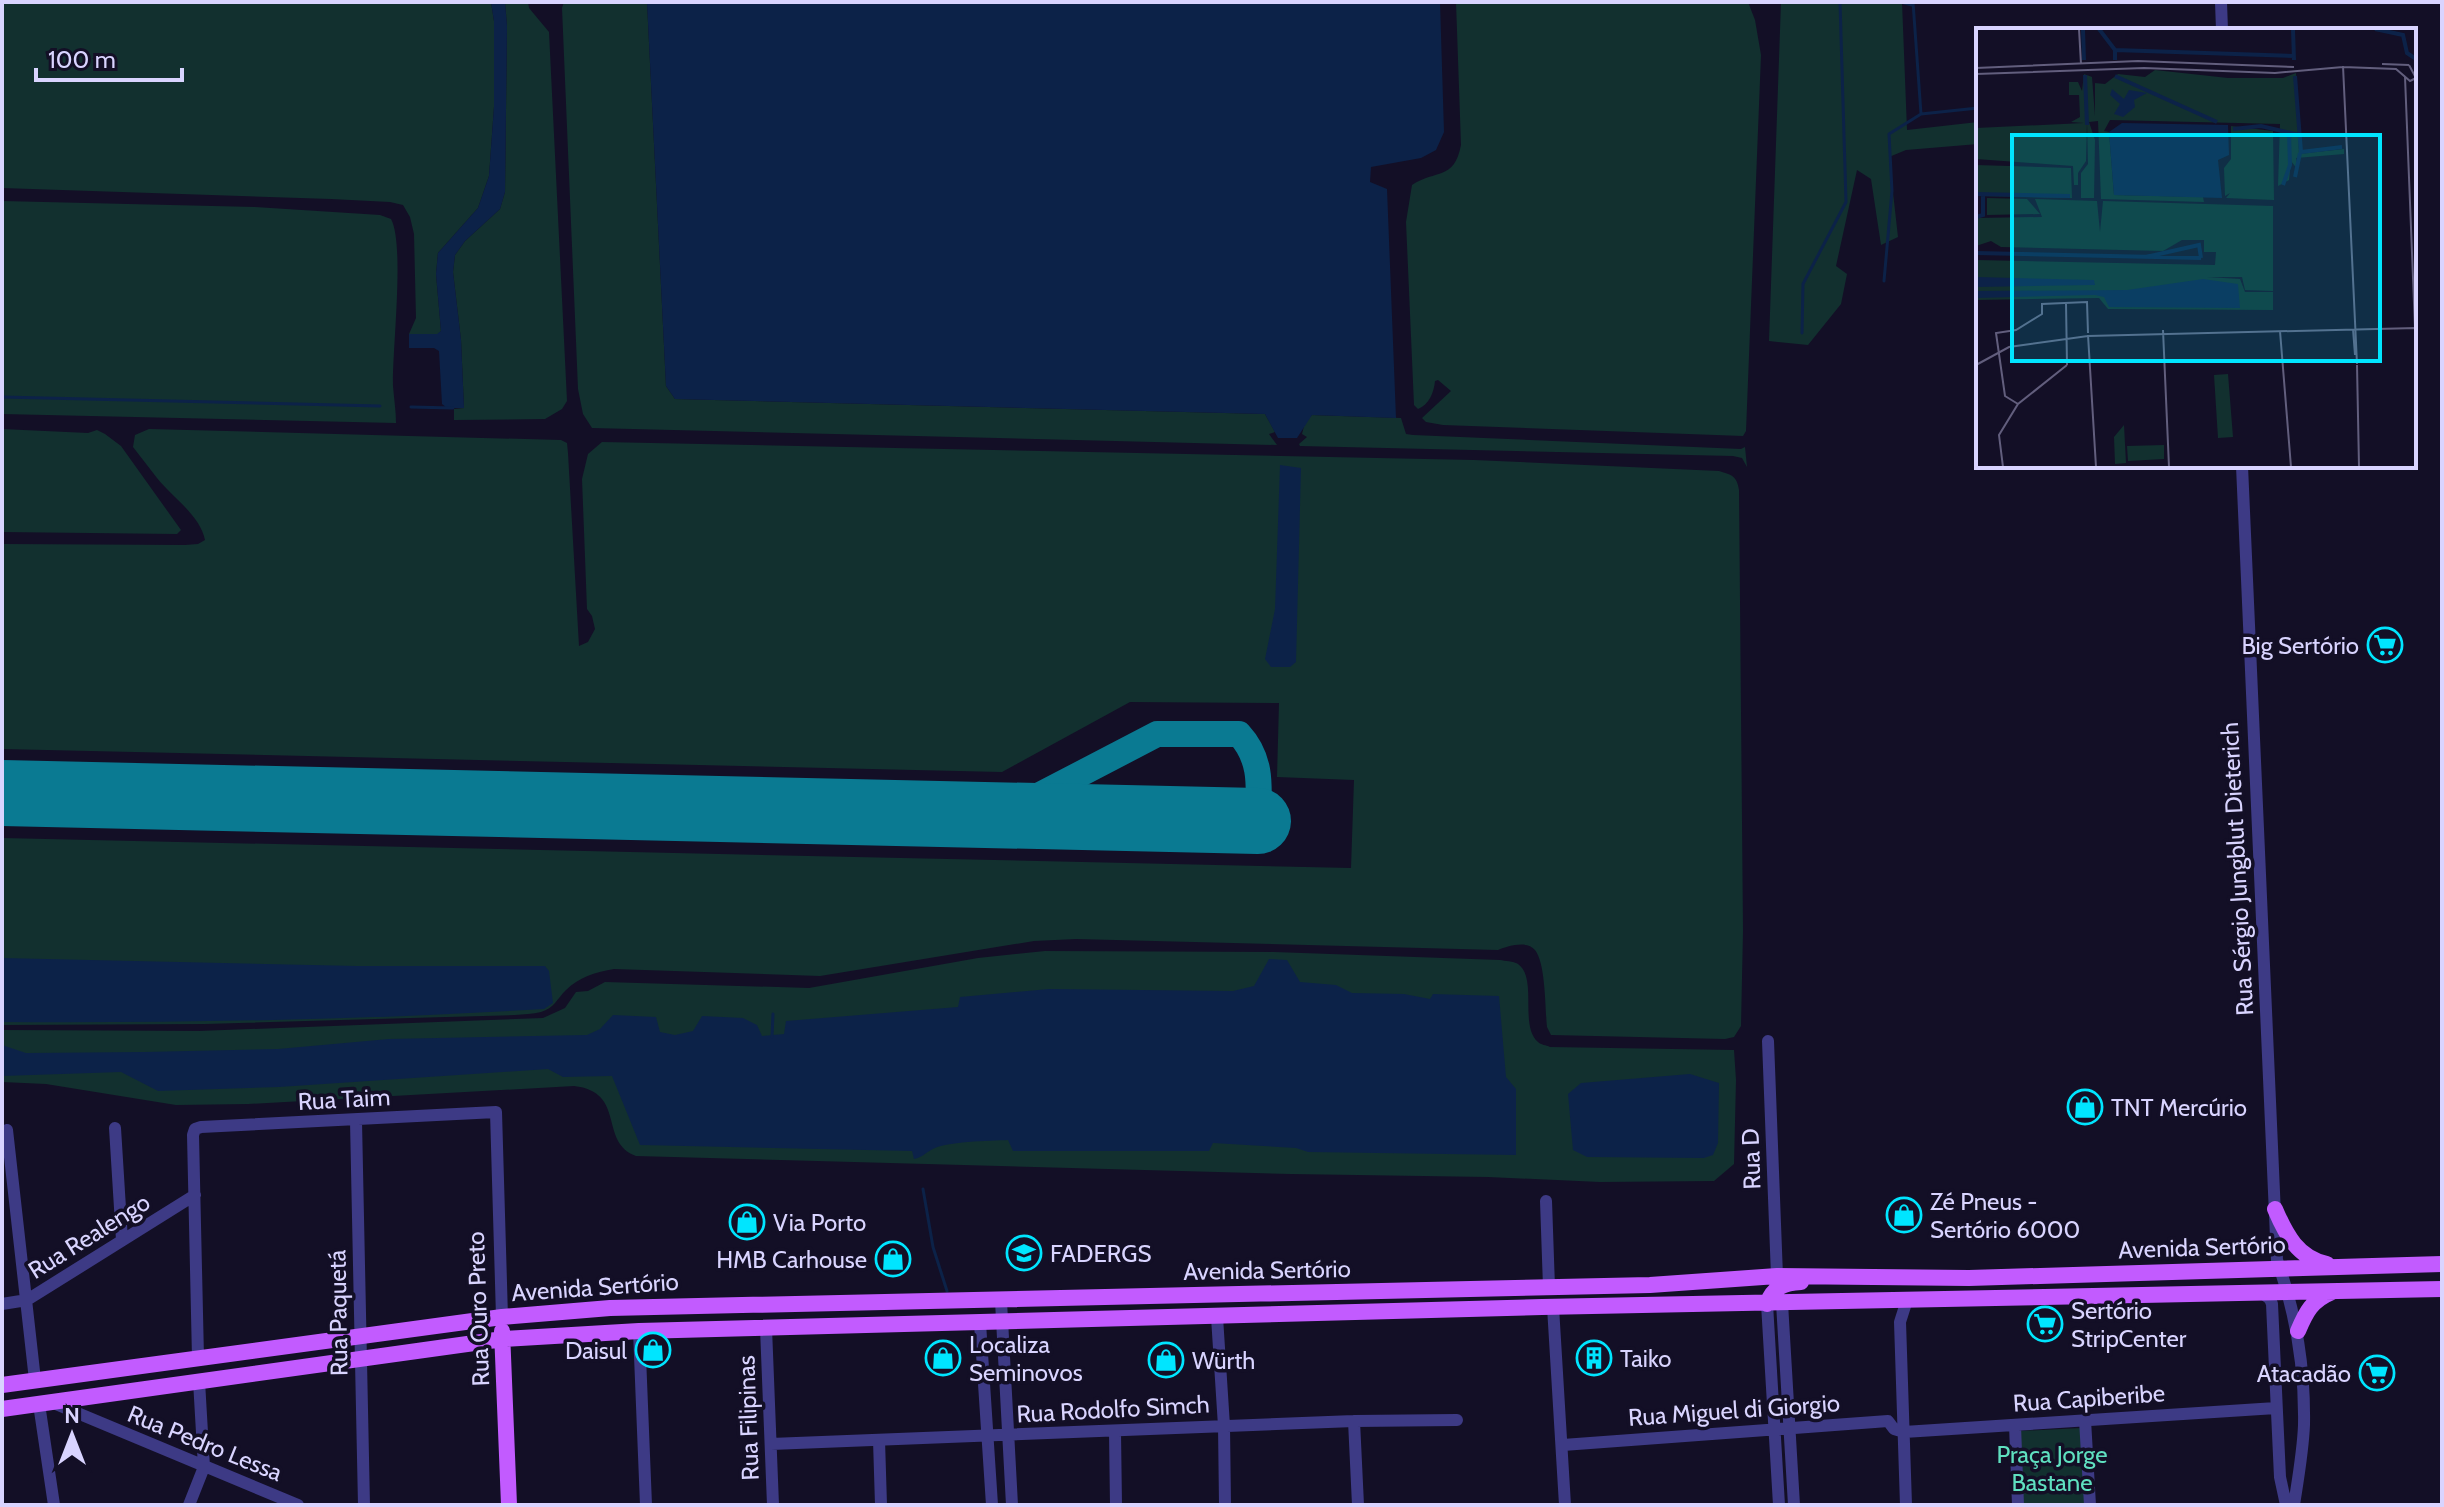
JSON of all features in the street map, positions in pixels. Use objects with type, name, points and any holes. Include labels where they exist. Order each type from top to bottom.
[{"type":"main road","points":[[2275,1209],[2291,1241],[2303,1254],[2315,1261],[2336,1266]]},
{"type":"main road","name":"Avenida Sertório","points":[[2,1385],[502,1317],[575,1310],[1686,1284],[1777,1276],[1969,1278],[2442,1264]]},
{"type":"main road","points":[[1775,1304],[1772,1293],[1782,1285],[1842,1277]]},
{"type":"main road","name":"Avenida Sertório","points":[[2,1409],[503,1339],[639,1331],[1553,1307],[2442,1289]]},
{"type":"main road","points":[[2298,1331],[2311,1305],[2334,1291]]},
{"type":"main road","name":"Rua Ouro Preto","points":[[502,1317],[509,1505]]},
{"type":"street","points":[[2221,2],[2222,28]]},
{"type":"street","name":"Rua Sérgio Jungblut Dieterich","points":[[2242,468],[2277,1260],[2289,1292],[2298,1331],[2304,1426],[2294,1505]]},
{"type":"street","name":"Rua D","points":[[1768,1041],[1777,1276]]},
{"type":"street","name":"Rua Taim","points":[[195,1195],[195,1129],[496,1112]]},
{"type":"street","name":"Rua Ouro Preto","points":[[496,1112],[502,1317]]},
{"type":"street","name":"Rua Paquetá","points":[[356,1121],[364,1505]]},
{"type":"street","points":[[115,1128],[122,1240]]},
{"type":"street","points":[[7,1130],[35,1380]]},
{"type":"street","points":[[195,1195],[198,1358]]},
{"type":"street","name":"Rua Realengo","points":[[2,1304],[27,1300],[195,1195]]},
{"type":"street","points":[[1546,1201],[1549,1287]]},
{"type":"street","points":[[2261,1292],[2272,1304],[2280,1477],[2286,1505]]},
{"type":"street","points":[[1906,1505],[1900,1322],[1907,1300]]},
{"type":"street","points":[[1001,1301],[1012,1505]]},
{"type":"street","points":[[1775,1304],[1794,1505]]},
{"type":"street","points":[[1775,1304],[1775,1429],[1779,1505]]},
{"type":"street","points":[[1553,1307],[1565,1505]]},
{"type":"street","points":[[1217,1317],[1225,1505]]},
{"type":"street","points":[[980,1323],[992,1505]]},
{"type":"street","name":"Rua Filipinas","points":[[766,1328],[773,1505]]},
{"type":"street","points":[[639,1331],[646,1505]]},
{"type":"street","points":[[189,1505],[204,1467],[199,1381]]},
{"type":"street","points":[[45,1403],[54,1505]]},
{"type":"street","name":"Rua Pedro Lessa","points":[[45,1403],[298,1505]]},
{"type":"street","name":"Rua Capiberibe","points":[[1904,1432],[2276,1408]]},
{"type":"street","name":"Rua Rodolfo Simch","points":[[771,1444],[1354,1421],[1457,1420]]},
{"type":"street","points":[[2085,1420],[2090,1505]]},
{"type":"street","points":[[1354,1421],[1358,1505]]},
{"type":"street","name":"Rua Miguel di Giorgio","points":[[1563,1445],[1888,1421],[1894,1429],[1904,1432]]},
{"type":"street","points":[[2015,1425],[2018,1505]]},
{"type":"street","points":[[1115,1432],[1116,1505]]},
{"type":"street","points":[[879,1440],[881,1505]]},
{"type":"green space","points":[[2,2],[491,2],[494,21],[494,107],[489,176],[478,208],[438,253],[436,274],[441,331],[438,334],[409,334],[416,318],[414,234],[403,205],[331,199],[2,188]]},
{"type":"green space","points":[[505,2],[528,2],[529,8],[549,32],[567,401],[562,409],[545,419],[454,420],[454,409],[464,408],[461,340],[453,272],[455,255],[465,241],[500,209],[505,192]]},
{"type":"green space","points":[[564,2],[647,2],[666,386],[675,399],[1265,414],[1275,432],[1269,434],[1277,445],[592,428],[583,414],[578,389]]},
{"type":"green space","points":[[1456,2],[1748,2],[1755,20],[1761,55],[1746,431],[1743,436],[1443,425],[1426,422],[1422,418],[1451,391],[1438,380],[1435,381],[1428,401],[1418,409],[1414,405],[1406,222],[1412,185],[1449,169],[1461,145]]},
{"type":"green space","points":[[1781,2],[1902,2],[1907,130],[1976,122],[1976,144],[1906,150],[1889,157],[1898,237],[1881,245],[1871,179],[1857,170],[1836,266],[1847,274],[1841,304],[1808,345],[1769,341]]},
{"type":"green space","points":[[2,201],[255,207],[380,215],[391,219],[397,251],[393,386],[396,423],[2,414]]},
{"type":"green space","points":[[1312,415],[1401,418],[1406,434],[1413,435],[1745,447],[1747,467],[1742,458],[1733,456],[1300,446],[1307,437],[1302,434],[1305,422]]},
{"type":"green space","points":[[2,429],[88,433],[97,430],[105,434],[121,446],[181,530],[177,534],[2,532]]},
{"type":"green space","points":[[149,429],[561,440],[567,443],[579,646],[588,642],[595,629],[587,609],[582,479],[588,454],[602,442],[1474,460],[1719,471],[1727,474],[1735,479],[1739,490],[1741,1026],[1734,1037],[1725,1039],[1551,1035],[1547,1027],[1539,957],[1532,947],[1522,945],[1498,950],[1076,939],[1034,941],[820,976],[614,969],[576,982],[545,1010],[515,1015],[205,1024],[2,1025],[2,838],[1351,868],[1354,780],[1277,777],[1279,703],[1130,702],[1002,772],[2,749],[2,544],[185,545],[205,540],[192,514],[157,478],[133,447],[135,435]]},
{"type":"green space","points":[[1045,951],[1274,952],[1514,962],[1524,971],[1530,1025],[1533,1035],[1542,1044],[1550,1047],[1734,1050],[1734,1164],[1714,1181],[1600,1182],[636,1156],[618,1140],[601,1098],[590,1090],[574,1086],[248,1104],[176,1105],[46,1084],[2,1082],[2,1030],[199,1031],[543,1018],[565,1008],[576,992],[588,991],[605,982],[809,988],[978,958]]},
{"type":"green space","name":"Praça Jorge Bastane","points":[[2081,1428],[2085,1505],[2022,1505],[2020,1431]]},
{"type":"water","points":[[491,2],[505,2],[507,26],[505,192],[500,209],[465,241],[455,255],[453,272],[461,340],[464,408],[447,408],[442,404],[439,351],[434,348],[409,348],[409,334],[437,334],[441,331],[436,274],[438,253],[478,208],[489,176],[494,107],[494,21]]},
{"type":"water","points":[[647,2],[1440,2],[1444,132],[1436,150],[1421,158],[1371,167],[1370,182],[1387,189],[1396,418],[1312,415],[1297,438],[1278,438],[1265,414],[675,399],[666,386]]},
{"type":"water","points":[[1280,465],[1301,468],[1296,662],[1290,667],[1271,667],[1265,659],[1275,609]]},
{"type":"water","points":[[2,958],[357,966],[545,966],[549,971],[553,1003],[544,1009],[341,1018],[2,1022]]},
{"type":"water","points":[[1269,959],[1287,960],[1300,982],[1336,985],[1352,993],[1404,994],[1430,999],[1433,994],[1499,996],[1506,1077],[1516,1089],[1516,1155],[1308,1152],[1296,1148],[1213,1143],[1209,1151],[1013,1151],[1008,1140],[946,1145],[914,1159],[912,1151],[640,1145],[612,1076],[563,1077],[548,1069],[279,1087],[158,1091],[121,1072],[2,1076],[2,1045],[26,1053],[144,1052],[278,1049],[389,1039],[587,1035],[600,1029],[613,1015],[656,1017],[660,1032],[675,1035],[693,1031],[702,1016],[743,1018],[757,1025],[762,1036],[784,1034],[786,1021],[958,1007],[960,997],[1049,989],[1233,991],[1254,986]]},
{"type":"water","points":[[1690,1074],[1719,1083],[1718,1143],[1713,1155],[1704,1158],[1587,1157],[1573,1150],[1568,1094],[1581,1083]]},
{"type":"waterway","points":[[1802,333],[1803,284],[1846,202],[1840,2]]},
{"type":"waterway","points":[[1901,2],[1912,5]]},
{"type":"waterway","points":[[1913,2],[1921,114],[1976,108]]},
{"type":"waterway","points":[[1884,281],[1892,191],[1889,134],[1921,114]]},
{"type":"waterway","points":[[2,397],[380,406]]},
{"type":"waterway","points":[[411,407],[453,408]]},
{"type":"waterway","points":[[772,1037],[773,1014]]},
{"type":"waterway","points":[[923,1189],[933,1247],[947,1291]]},
{"type":"taxiway","points":[[891,813],[994,813],[1017,807],[1157,734],[1239,734],[1256,764],[1258,821]]},
{"type":"runway","points":[[2,793],[1258,821]]},
{"type":"place","name":"Big Sertório","points":[[2385,645]]},
{"type":"place","name":"TNT Mercúrio","points":[[2085,1107]]},
{"type":"place","name":"Zé Pneus - Sertório 6000","points":[[1904,1215]]},
{"type":"place","name":"Via Porto","points":[[747,1222]]},
{"type":"place","name":"FADERGS","points":[[1024,1253]]},
{"type":"place","name":"HMB Carhouse","points":[[893,1259]]},
{"type":"place","name":"Sertório StripCenter","points":[[2045,1324]]},
{"type":"place","name":"Daisul","points":[[653,1350]]},
{"type":"place","name":"Localiza Seminovos","points":[[943,1358]]},
{"type":"place","name":"Taiko","points":[[1594,1358]]},
{"type":"place","name":"Würth","points":[[1166,1360]]},
{"type":"place","name":"Atacadão","points":[[2377,1373]]}]
